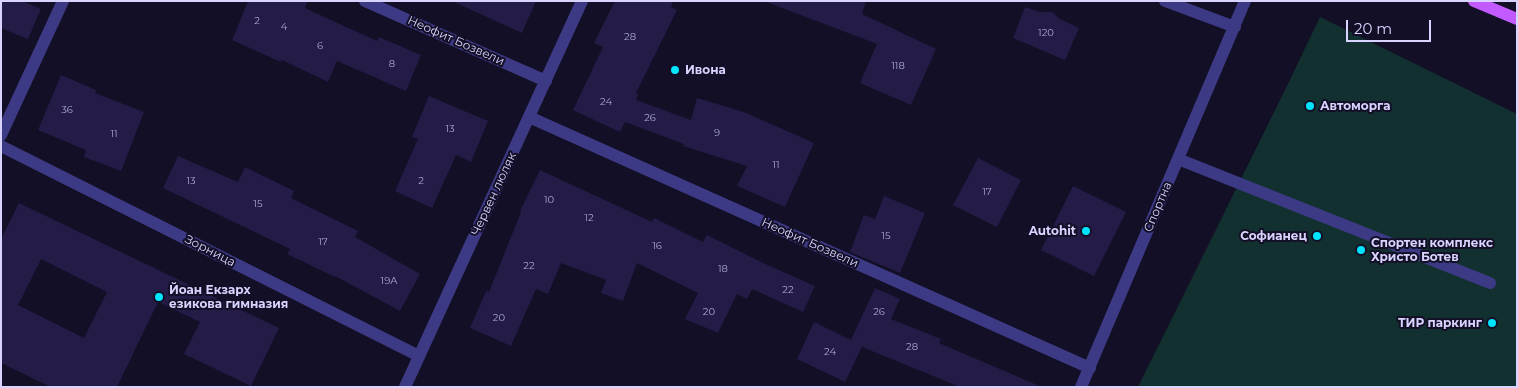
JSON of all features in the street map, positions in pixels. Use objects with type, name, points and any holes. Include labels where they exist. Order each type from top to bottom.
[{"type":"main road","points":[[1477,2],[1517,19]]},
{"type":"street","points":[[1,136],[62,1]]},
{"type":"street","name":"Неофит Бозвели","points":[[365,1],[546,81]]},
{"type":"street","name":"Червен люляк","points":[[405,387],[582,1]]},
{"type":"street","points":[[1165,1],[1235,28]]},
{"type":"street","name":"Спортна","points":[[1081,387],[1246,1]]},
{"type":"street","name":"Неофит Бозвели","points":[[529,117],[1090,368]]},
{"type":"street","name":"Зорница","points":[[1,146],[419,356]]},
{"type":"street","points":[[1178,159],[1490,283]]},
{"type":"green space","name":"Спортен комплекс Христо Ботев","points":[[1320,17],[1517,114],[1517,387],[1138,387]]},
{"type":"building","points":[[1,1],[22,1],[41,9],[28,39],[1,28]]},
{"type":"building","points":[[248,1],[308,1],[305,8],[377,41],[379,37],[421,55],[406,91],[337,61],[328,82],[282,60],[281,62],[232,40]]},
{"type":"building","points":[[452,1],[536,1],[522,33]]},
{"type":"building","points":[[615,1],[673,1],[671,7],[677,10],[636,93],[638,94],[636,100],[691,120],[697,98],[744,112],[814,143],[785,207],[737,186],[747,166],[683,146],[684,144],[625,122],[620,132],[573,110],[603,47],[594,43]]},
{"type":"building","points":[[769,1],[866,1],[862,14],[936,49],[911,105],[860,83],[877,44],[769,3]]},
{"type":"building","points":[[1025,7],[1040,12],[1052,12],[1060,19],[1079,28],[1065,60],[1013,38]]},
{"type":"building","points":[[61,75],[96,90],[95,93],[144,112],[121,171],[84,157],[86,150],[38,130]]},
{"type":"building","points":[[429,96],[488,121],[471,162],[456,155],[432,208],[395,191],[418,139],[412,137]]},
{"type":"building","points":[[178,156],[238,182],[245,167],[294,191],[291,198],[358,231],[355,237],[420,274],[400,311],[335,276],[287,254],[290,249],[163,188]]},
{"type":"building","points":[[978,158],[1021,180],[997,227],[953,205]]},
{"type":"building","points":[[540,170],[652,222],[654,218],[703,242],[707,235],[815,286],[803,312],[752,289],[747,299],[737,294],[718,333],[685,319],[698,293],[637,263],[623,301],[601,293],[606,280],[561,263],[548,294],[536,289],[511,346],[470,328],[486,291],[489,292],[520,211]]},
{"type":"building","points":[[1073,186],[1126,212],[1094,276],[1041,250]]},
{"type":"building","points":[[884,196],[925,213],[900,273],[850,252],[864,215],[875,219]]},
{"type":"building","name":"Йоан Екзарх езикова гимназия","points":[[19,203],[279,328],[251,386],[184,354],[200,322],[158,302],[117,387],[51,387],[1,363],[1,239]],"holes":[[[41,259],[107,292],[84,338],[18,305]]]},
{"type":"building","points":[[875,288],[900,299],[891,319],[941,339],[939,343],[1042,387],[960,387],[862,347],[845,382],[797,359],[814,322],[851,340]]},
{"type":"place","name":"Ивона","points":[[675,70]]},
{"type":"place","name":"Автоморга","points":[[1310,106]]},
{"type":"place","name":"Autohit","points":[[1086,231]]},
{"type":"place","name":"Софианец","points":[[1317,236]]},
{"type":"place","name":"Спортен комплекс Христо Ботев","points":[[1361,250]]},
{"type":"place","name":"Йоан Екзарх езикова гимназия","points":[[159,297]]},
{"type":"place","name":"ТИР паркинг","points":[[1492,323]]}]
